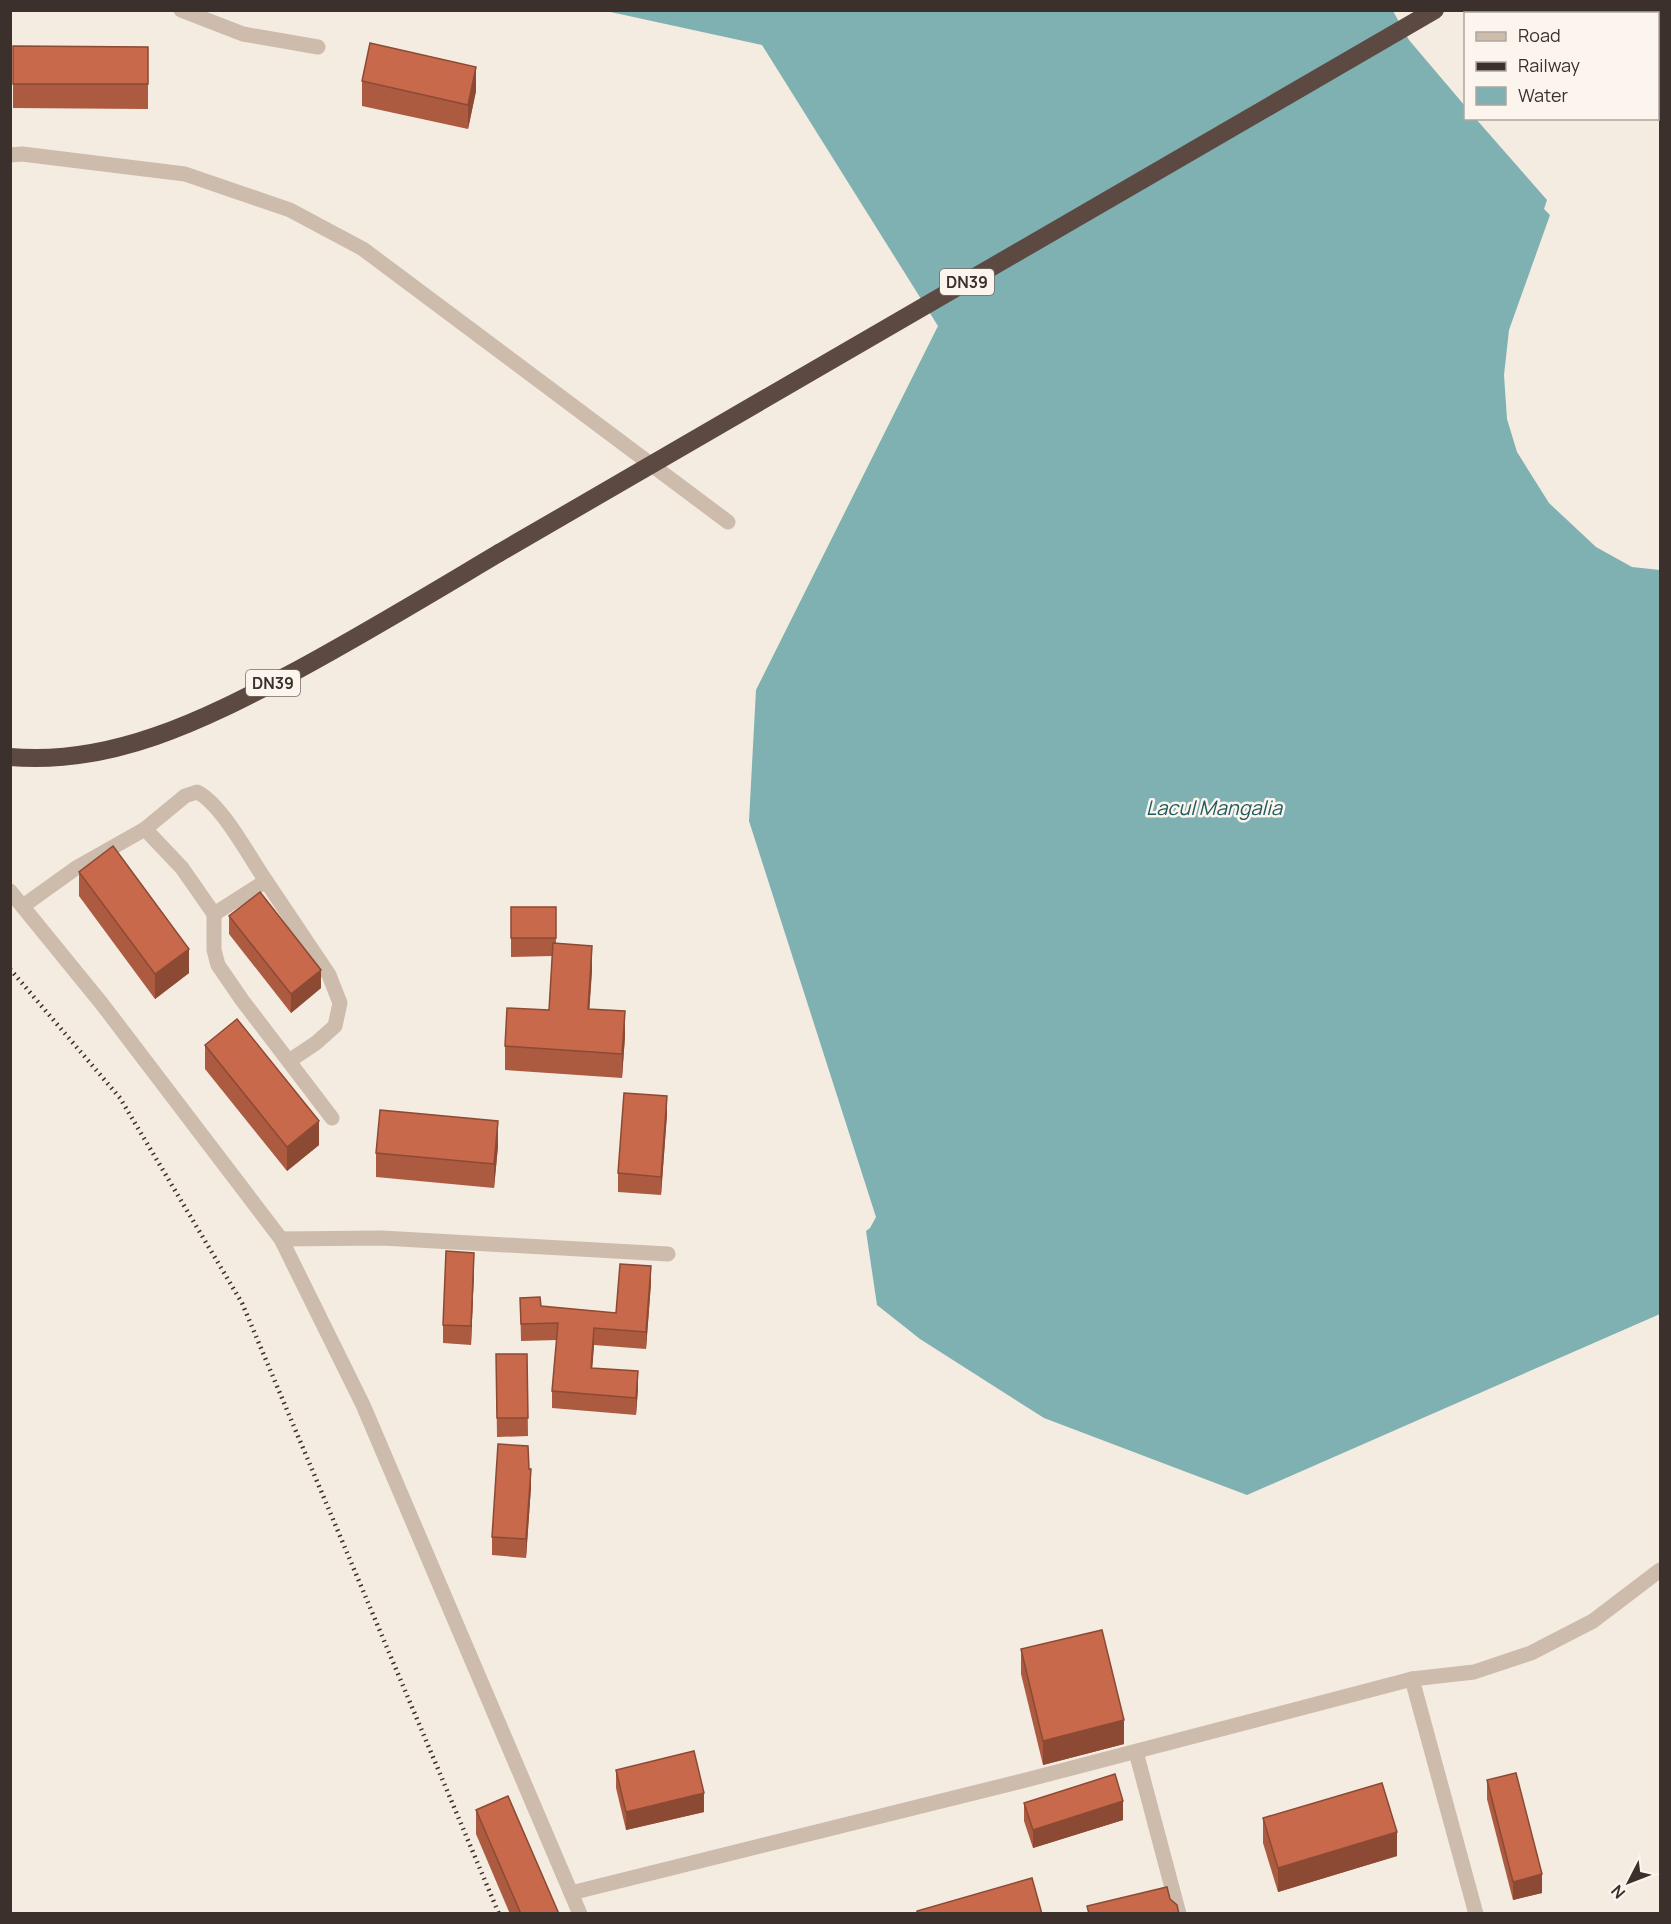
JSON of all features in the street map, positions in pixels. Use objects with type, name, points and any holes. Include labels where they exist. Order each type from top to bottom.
[{"type":"highway","name":"DN39","points":[[16,761],[64,757],[114,749],[155,738],[260,690],[335,650],[1435,10]]},
{"type":"lane","points":[[181,10],[243,34],[318,47]]},
{"type":"lane","points":[[10,155],[22,154],[185,174],[290,210],[363,249],[728,522]]},
{"type":"lane","points":[[23,906],[76,868],[145,829],[185,796],[197,792],[205,796],[219,811],[329,975],[340,1003],[335,1026],[289,1061]]},
{"type":"lane","points":[[145,829],[182,868],[214,914],[214,950],[218,965],[332,1118]]},
{"type":"lane","points":[[214,914],[266,881]]},
{"type":"lane","points":[[10,891],[102,1004],[281,1239],[363,1405],[580,1914]]},
{"type":"lane","points":[[281,1239],[382,1238],[668,1254]]},
{"type":"lane","points":[[571,1893],[1136,1752],[1412,1679],[1474,1672],[1531,1653],[1593,1621],[1660,1570]]},
{"type":"lane","points":[[1412,1679],[1476,1914]]},
{"type":"lane","points":[[1136,1752],[1179,1914]]},
{"type":"water","name":"Lacul Mangalia","points":[[606,11],[1393,11],[1409,40],[1464,105],[1464,120],[1477,120],[1547,200],[1544,209],[1550,215],[1509,330],[1504,375],[1507,419],[1517,452],[1549,503],[1596,547],[1632,567],[1660,570],[1660,1314],[1247,1495],[1044,1418],[920,1339],[877,1305],[866,1231],[876,1217],[749,821],[756,690],[938,326],[762,45]]},
{"type":"building","points":[[370,43],[476,67],[468,105],[362,81]]},
{"type":"building","points":[[13,46],[148,47],[148,84],[13,84]]},
{"type":"building","points":[[113,846],[189,949],[155,974],[79,872]]},
{"type":"building","points":[[260,892],[321,970],[291,994],[229,916]]},
{"type":"building","points":[[511,907],[556,907],[556,938],[511,938]]},
{"type":"building","points":[[553,943],[592,946],[588,1009],[625,1011],[622,1054],[505,1046],[507,1008],[549,1010]]},
{"type":"building","points":[[237,1019],[319,1121],[287,1147],[205,1045]]},
{"type":"building","points":[[624,1093],[667,1096],[661,1177],[618,1173]]},
{"type":"building","points":[[380,1110],[498,1121],[494,1164],[376,1153]]},
{"type":"building","points":[[446,1251],[474,1253],[471,1326],[443,1325]]},
{"type":"building","points":[[620,1264],[651,1266],[646,1332],[594,1328],[591,1368],[638,1371],[636,1398],[552,1391],[558,1323],[521,1324],[520,1298],[540,1297],[541,1306],[616,1313]]},
{"type":"building","points":[[496,1354],[527,1354],[528,1418],[497,1418]]},
{"type":"building","points":[[498,1444],[528,1446],[529,1469],[531,1469],[526,1539],[492,1537]]},
{"type":"building","points":[[1102,1630],[1124,1720],[1043,1741],[1021,1649]]},
{"type":"building","points":[[694,1751],[704,1793],[626,1812],[616,1770]]},
{"type":"building","points":[[1516,1773],[1542,1874],[1513,1882],[1487,1780]]},
{"type":"building","points":[[1115,1774],[1123,1801],[1033,1830],[1024,1803]]},
{"type":"building","points":[[1382,1783],[1397,1832],[1278,1868],[1263,1818]]},
{"type":"building","points":[[508,1796],[559,1914],[521,1914],[476,1810]]},
{"type":"building","points":[[1032,1878],[1042,1914],[917,1914],[917,1911]]},
{"type":"building","points":[[1167,1887],[1170,1899],[1177,1905],[1179,1914],[1089,1914],[1087,1906]]},
{"type":"railway","points":[[10,969],[120,1098],[242,1303],[499,1914]]}]
